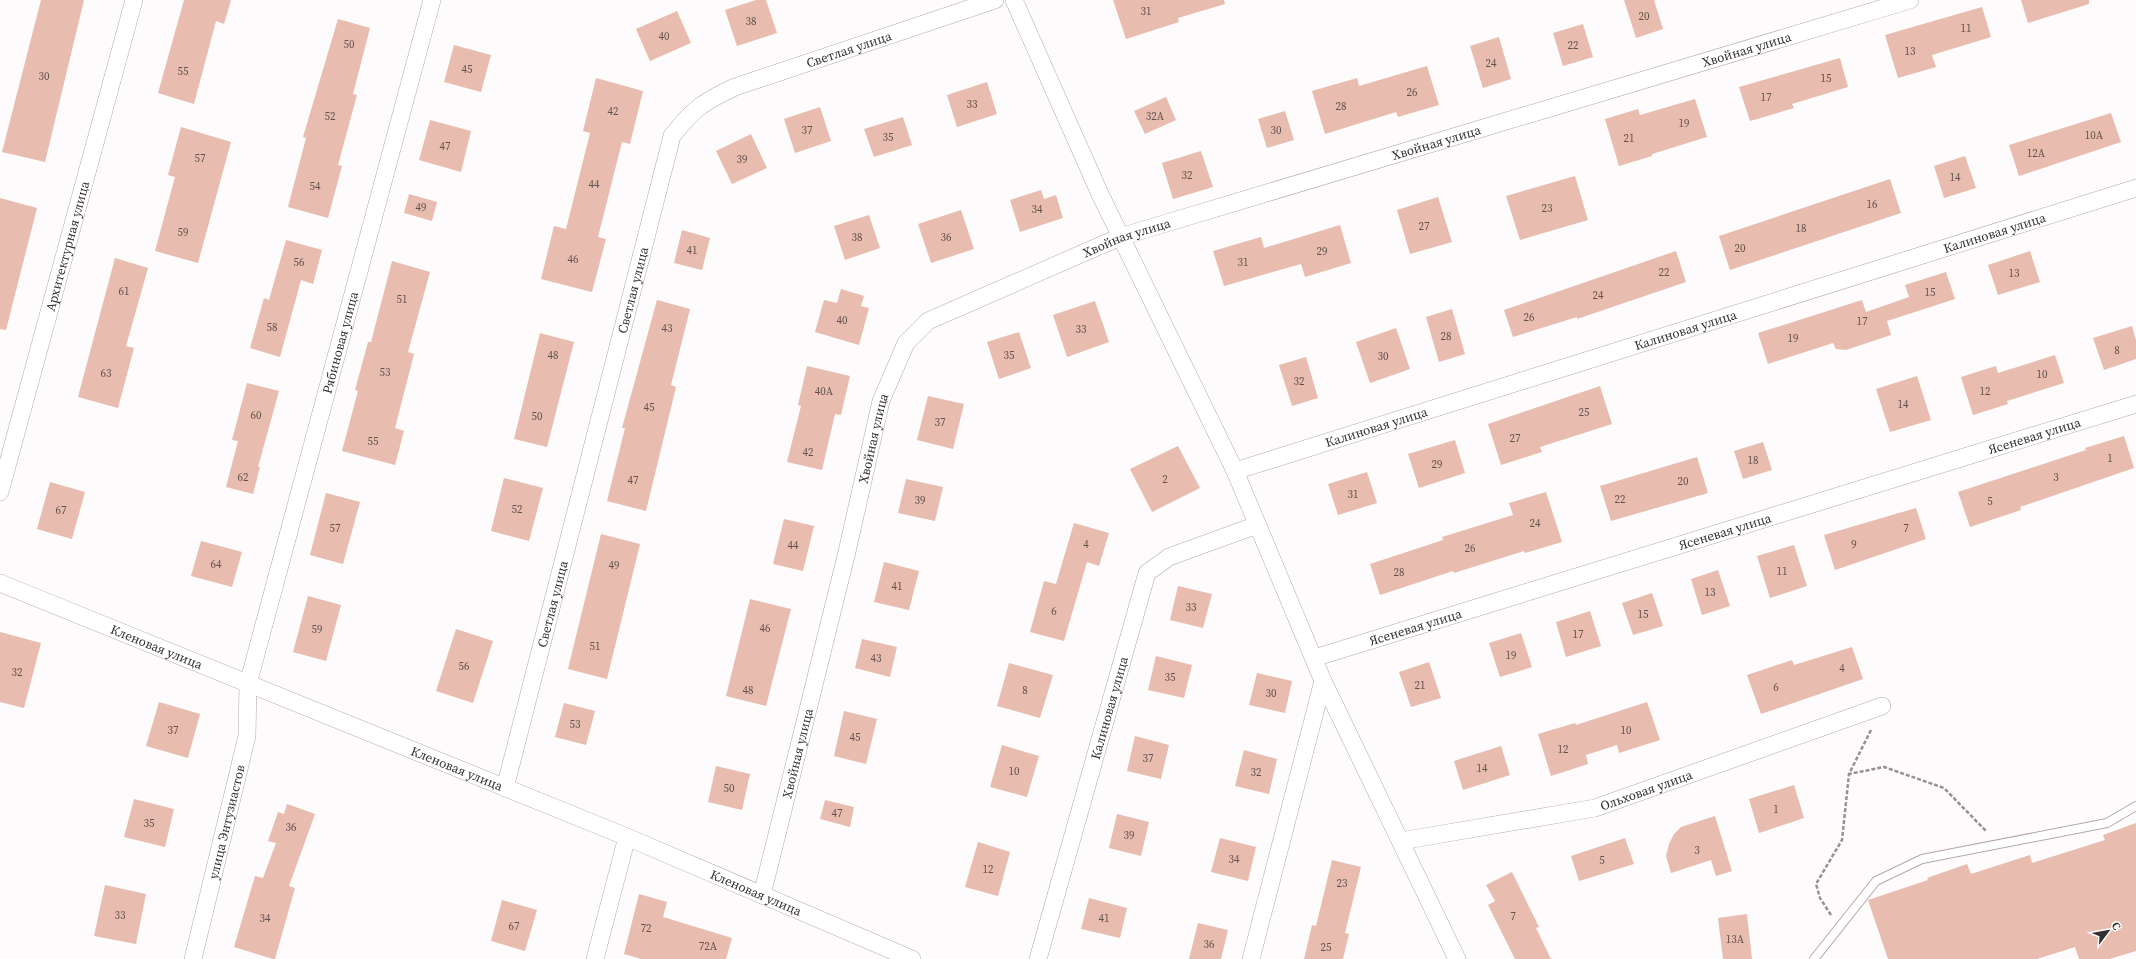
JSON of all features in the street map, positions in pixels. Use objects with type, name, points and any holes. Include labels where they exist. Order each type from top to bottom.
[{"type":"street","name":"Архитектурная улица","points":[[0,492],[134,0]]},
{"type":"street","name":"Рябиновая улица","points":[[248,684],[432,0]]},
{"type":"street","name":"Светлая улица","points":[[505,788],[672,136],[690,113],[708,100],[735,88],[995,0]]},
{"type":"street","points":[[1014,0],[1120,237],[1235,471],[1323,681],[1457,959]]},
{"type":"street","name":"Хвойная улица","points":[[762,895],[844,563],[881,401],[906,343],[928,321],[1120,237],[1910,0]]},
{"type":"street","name":"Калиновая улица","points":[[1235,471],[2136,188]]},
{"type":"street","name":"Ясеневая улица","points":[[1314,658],[2136,404]]},
{"type":"street","name":"Калиновая улица","points":[[1038,959],[1147,573],[1169,557],[1257,525]]},
{"type":"street","name":"Кленовая улица","points":[[0,583],[627,837],[909,958]]},
{"type":"street","points":[[1251,959],[1323,681]]},
{"type":"street","name":"улица Энтузиастов","points":[[193,959],[247,736],[248,684]]},
{"type":"street","name":"Ольховая улица","points":[[1401,841],[1595,808],[1882,706]]},
{"type":"street","points":[[595,959],[627,837]]},
{"type":"lane","points":[[1814,959],[1876,881],[1922,859],[2107,823],[2136,806]]},
{"type":"path","points":[[1839,927],[1820,898],[1816,884],[1842,840],[1849,774],[1882,706]]},
{"type":"path","points":[[1849,774],[1884,767],[1944,788],[1999,844]]},
{"type":"building","points":[[41,0],[84,0],[45,162],[2,152]]},
{"type":"building","points":[[184,0],[231,0],[224,24],[216,21],[194,104],[158,93]]},
{"type":"building","points":[[756,0],[766,0],[777,33],[737,46],[725,10]]},
{"type":"building","points":[[1113,0],[1224,0],[1225,4],[1178,18],[1179,22],[1126,39]]},
{"type":"building","points":[[1624,0],[1654,0],[1663,29],[1636,38]]},
{"type":"building","points":[[2021,0],[2089,0],[2089,4],[2028,23]]},
{"type":"building","points":[[1982,7],[1991,37],[1932,55],[1936,67],[1898,78],[1885,35]]},
{"type":"building","points":[[677,11],[691,43],[650,61],[636,29]]},
{"type":"building","points":[[338,19],[370,28],[353,94],[357,95],[338,165],[342,166],[328,218],[288,207],[306,138],[303,137]]},
{"type":"building","points":[[1583,24],[1593,57],[1563,66],[1553,33]]},
{"type":"building","points":[[1499,37],[1511,79],[1483,88],[1470,46]]},
{"type":"building","points":[[454,45],[491,55],[481,92],[444,82]]},
{"type":"building","points":[[1840,58],[1848,87],[1792,104],[1794,108],[1750,121],[1739,87]]},
{"type":"building","points":[[1427,66],[1439,105],[1398,117],[1396,112],[1325,134],[1312,91],[1357,78],[1359,86]]},
{"type":"building","points":[[596,78],[643,91],[630,144],[622,142],[598,237],[606,239],[592,292],[541,279],[554,226],[566,229],[590,133],[583,131]]},
{"type":"building","points":[[987,82],[997,114],[957,127],[947,95]]},
{"type":"building","points":[[1166,97],[1176,120],[1145,134],[1134,111]]},
{"type":"building","points":[[1695,99],[1707,137],[1619,166],[1605,119],[1638,109],[1640,115]]},
{"type":"building","points":[[820,107],[831,141],[795,153],[784,119]]},
{"type":"building","points":[[1285,111],[1294,140],[1267,148],[1258,119]]},
{"type":"building","points":[[2111,113],[2121,142],[2019,176],[2009,145]]},
{"type":"building","points":[[903,117],[912,145],[874,157],[864,129]]},
{"type":"building","points":[[430,120],[471,131],[461,172],[419,160]]},
{"type":"building","points":[[181,127],[231,142],[198,263],[155,251],[175,177],[168,175]]},
{"type":"building","points":[[751,134],[767,168],[732,184],[716,151]]},
{"type":"building","points":[[1201,151],[1213,187],[1173,199],[1162,163]]},
{"type":"building","points":[[1965,156],[1976,188],[1944,198],[1934,166]]},
{"type":"building","points":[[1575,176],[1588,220],[1520,240],[1506,196]]},
{"type":"building","points":[[1890,179],[1901,213],[1730,270],[1719,236]]},
{"type":"building","points":[[1041,190],[1044,199],[1056,195],[1063,218],[1020,232],[1010,200]]},
{"type":"building","points":[[409,194],[437,202],[432,221],[404,213]]},
{"type":"building","points":[[1438,197],[1452,242],[1410,254],[1397,210]]},
{"type":"building","points":[[0,198],[37,208],[6,330],[0,329]]},
{"type":"building","points":[[961,210],[974,249],[931,263],[918,224]]},
{"type":"building","points":[[869,215],[880,248],[845,260],[834,226]]},
{"type":"building","points":[[1340,225],[1351,263],[1305,277],[1301,264],[1224,286],[1213,251],[1261,237],[1264,248]]},
{"type":"building","points":[[682,230],[710,238],[702,270],[674,263]]},
{"type":"building","points":[[286,240],[322,250],[313,284],[301,280],[280,357],[250,348],[264,298],[269,300]]},
{"type":"building","points":[[1676,251],[1686,282],[1577,319],[1577,317],[1513,337],[1504,310]]},
{"type":"building","points":[[2030,251],[2040,282],[1998,295],[1988,265]]},
{"type":"building","points":[[115,258],[148,268],[126,346],[134,348],[118,408],[78,397]]},
{"type":"building","points":[[392,261],[430,272],[408,352],[414,354],[395,428],[404,431],[395,465],[342,451],[358,391],[355,390],[368,342],[371,342]]},
{"type":"building","points":[[1946,272],[1955,299],[1887,321],[1891,335],[1846,350],[1836,349],[1833,343],[1768,364],[1758,333],[1862,300],[1866,312],[1909,297],[1905,285]]},
{"type":"building","points":[[841,289],[864,296],[861,306],[869,308],[859,345],[815,332],[824,300],[837,303]]},
{"type":"building","points":[[657,300],[690,309],[671,385],[676,387],[646,511],[607,501],[625,428],[622,428]]},
{"type":"building","points":[[1095,301],[1109,342],[1067,357],[1053,315]]},
{"type":"building","points":[[1452,309],[1465,354],[1439,362],[1426,317]]},
{"type":"building","points":[[2132,326],[2136,340],[2136,359],[2104,370],[2093,338]]},
{"type":"building","points":[[1396,328],[1410,369],[1370,383],[1356,342]]},
{"type":"building","points":[[1019,332],[1031,368],[999,379],[987,342]]},
{"type":"building","points":[[540,333],[574,342],[547,447],[514,439]]},
{"type":"building","points":[[2055,355],[2064,383],[2007,401],[2008,404],[1973,415],[1961,377],[1996,366],[1998,373]]},
{"type":"building","points":[[1306,357],[1318,398],[1292,406],[1279,365]]},
{"type":"building","points":[[807,366],[850,376],[841,415],[835,414],[822,470],[787,462],[801,406],[798,405]]},
{"type":"building","points":[[1917,376],[1931,420],[1890,432],[1876,389]]},
{"type":"building","points":[[247,383],[279,391],[258,467],[260,467],[253,494],[226,487],[238,441],[232,440]]},
{"type":"building","points":[[1600,386],[1612,424],[1540,447],[1542,452],[1501,465],[1488,424]]},
{"type":"building","points":[[928,396],[964,404],[953,449],[917,440]]},
{"type":"building","points":[[2124,436],[2134,468],[2020,507],[2021,510],[1970,527],[1958,492]]},
{"type":"building","points":[[1455,440],[1465,473],[1419,488],[1408,454]]},
{"type":"building","points":[[1763,442],[1772,470],[1743,479],[1734,451]]},
{"type":"building","points":[[1178,446],[1200,488],[1152,512],[1130,469]]},
{"type":"building","points":[[1697,457],[1708,493],[1611,521],[1600,486]]},
{"type":"building","points":[[1367,472],[1377,503],[1338,515],[1328,484]]},
{"type":"building","points":[[504,478],[543,488],[529,541],[491,531]]},
{"type":"building","points":[[906,479],[943,487],[935,521],[898,513]]},
{"type":"building","points":[[50,482],[85,492],[72,539],[37,529]]},
{"type":"building","points":[[1546,492],[1562,542],[1525,553],[1524,551],[1454,573],[1453,571],[1380,595],[1370,564],[1443,540],[1442,537],[1513,515],[1509,503]]},
{"type":"building","points":[[326,493],[360,502],[343,564],[310,555]]},
{"type":"building","points":[[1916,508],[1926,539],[1835,570],[1824,535]]},
{"type":"building","points":[[784,519],[814,526],[803,571],[773,564]]},
{"type":"building","points":[[1074,523],[1109,533],[1099,566],[1087,562],[1064,641],[1030,632],[1044,581],[1056,584]]},
{"type":"building","points":[[601,534],[640,544],[607,679],[568,669]]},
{"type":"building","points":[[201,541],[242,552],[232,587],[191,576]]},
{"type":"building","points":[[1794,545],[1807,586],[1770,598],[1757,556]]},
{"type":"building","points":[[884,562],[919,571],[909,610],[874,602]]},
{"type":"building","points":[[1718,570],[1730,606],[1702,615],[1691,579]]},
{"type":"building","points":[[1178,586],[1212,594],[1203,628],[1170,620]]},
{"type":"building","points":[[1652,593],[1663,626],[1633,635],[1622,603]]},
{"type":"building","points":[[308,596],[341,605],[326,661],[293,652]]},
{"type":"building","points":[[750,599],[791,609],[766,706],[726,696]]},
{"type":"building","points":[[1590,611],[1601,646],[1566,657],[1556,622]]},
{"type":"building","points":[[456,629],[493,641],[473,703],[436,691]]},
{"type":"building","points":[[0,632],[41,643],[24,708],[0,702]]},
{"type":"building","points":[[1521,633],[1532,667],[1500,677],[1489,643]]},
{"type":"building","points":[[862,639],[897,647],[890,677],[855,668]]},
{"type":"building","points":[[1852,647],[1863,679],[1761,714],[1747,675],[1792,660],[1794,665]]},
{"type":"building","points":[[1156,656],[1192,665],[1184,698],[1148,690]]},
{"type":"building","points":[[1429,662],[1441,698],[1411,707],[1399,672]]},
{"type":"building","points":[[1009,663],[1053,675],[1040,718],[997,706]]},
{"type":"building","points":[[1257,673],[1292,681],[1285,713],[1249,705]]},
{"type":"building","points":[[159,702],[200,714],[188,758],[146,746]]},
{"type":"building","points":[[1647,702],[1660,740],[1619,753],[1617,745],[1586,755],[1588,764],[1551,776],[1538,734],[1575,723],[1576,725]]},
{"type":"building","points":[[564,703],[595,711],[586,745],[555,737]]},
{"type":"building","points":[[844,711],[877,719],[866,764],[834,756]]},
{"type":"building","points":[[1135,736],[1169,745],[1161,779],[1127,771]]},
{"type":"building","points":[[1002,745],[1039,756],[1027,797],[990,787]]},
{"type":"building","points":[[1501,746],[1510,775],[1463,790],[1454,761]]},
{"type":"building","points":[[1244,750],[1277,759],[1269,794],[1235,786]]},
{"type":"building","points":[[716,766],[750,774],[742,810],[708,802]]},
{"type":"building","points":[[1794,785],[1804,818],[1759,833],[1749,799]]},
{"type":"building","points":[[134,799],[174,809],[165,847],[124,837]]},
{"type":"building","points":[[825,800],[854,807],[850,827],[820,819]]},
{"type":"building","points":[[287,804],[315,814],[289,886],[295,888],[275,959],[273,959],[234,947],[255,876],[263,878],[276,843],[268,841],[278,812],[284,814]]},
{"type":"building","points":[[1117,814],[1149,822],[1141,856],[1109,848]]},
{"type":"building","points":[[1715,816],[1732,871],[1716,876],[1711,860],[1671,873],[1666,856],[1669,844],[1674,834],[1681,827]]},
{"type":"building","points":[[2136,823],[2136,951],[2110,959],[2079,959],[2075,947],[2037,959],[1888,959],[1868,900],[1928,880],[1927,878],[1967,864],[1971,874],[2030,855],[2032,863],[2105,840],[2103,835]]},
{"type":"building","points":[[1220,838],[1256,847],[1248,881],[1211,872]]},
{"type":"building","points":[[1625,838],[1634,864],[1579,881],[1571,856]]},
{"type":"building","points":[[978,842],[1010,852],[998,896],[965,887]]},
{"type":"building","points":[[1332,860],[1361,867],[1345,933],[1349,934],[1343,959],[1304,959],[1312,925],[1316,926]]},
{"type":"building","points":[[1512,872],[1539,927],[1536,928],[1551,959],[1515,959],[1488,905],[1495,901],[1486,885]]},
{"type":"building","points":[[105,885],[146,894],[136,944],[94,936]]},
{"type":"building","points":[[639,894],[667,902],[663,917],[732,938],[726,959],[641,959],[624,954]]},
{"type":"building","points":[[1089,898],[1127,908],[1120,938],[1081,929]]},
{"type":"building","points":[[502,900],[537,910],[525,951],[491,941]]},
{"type":"building","points":[[1747,914],[1752,959],[1723,959],[1718,918]]},
{"type":"building","points":[[1198,923],[1228,930],[1221,959],[1189,959]]}]
